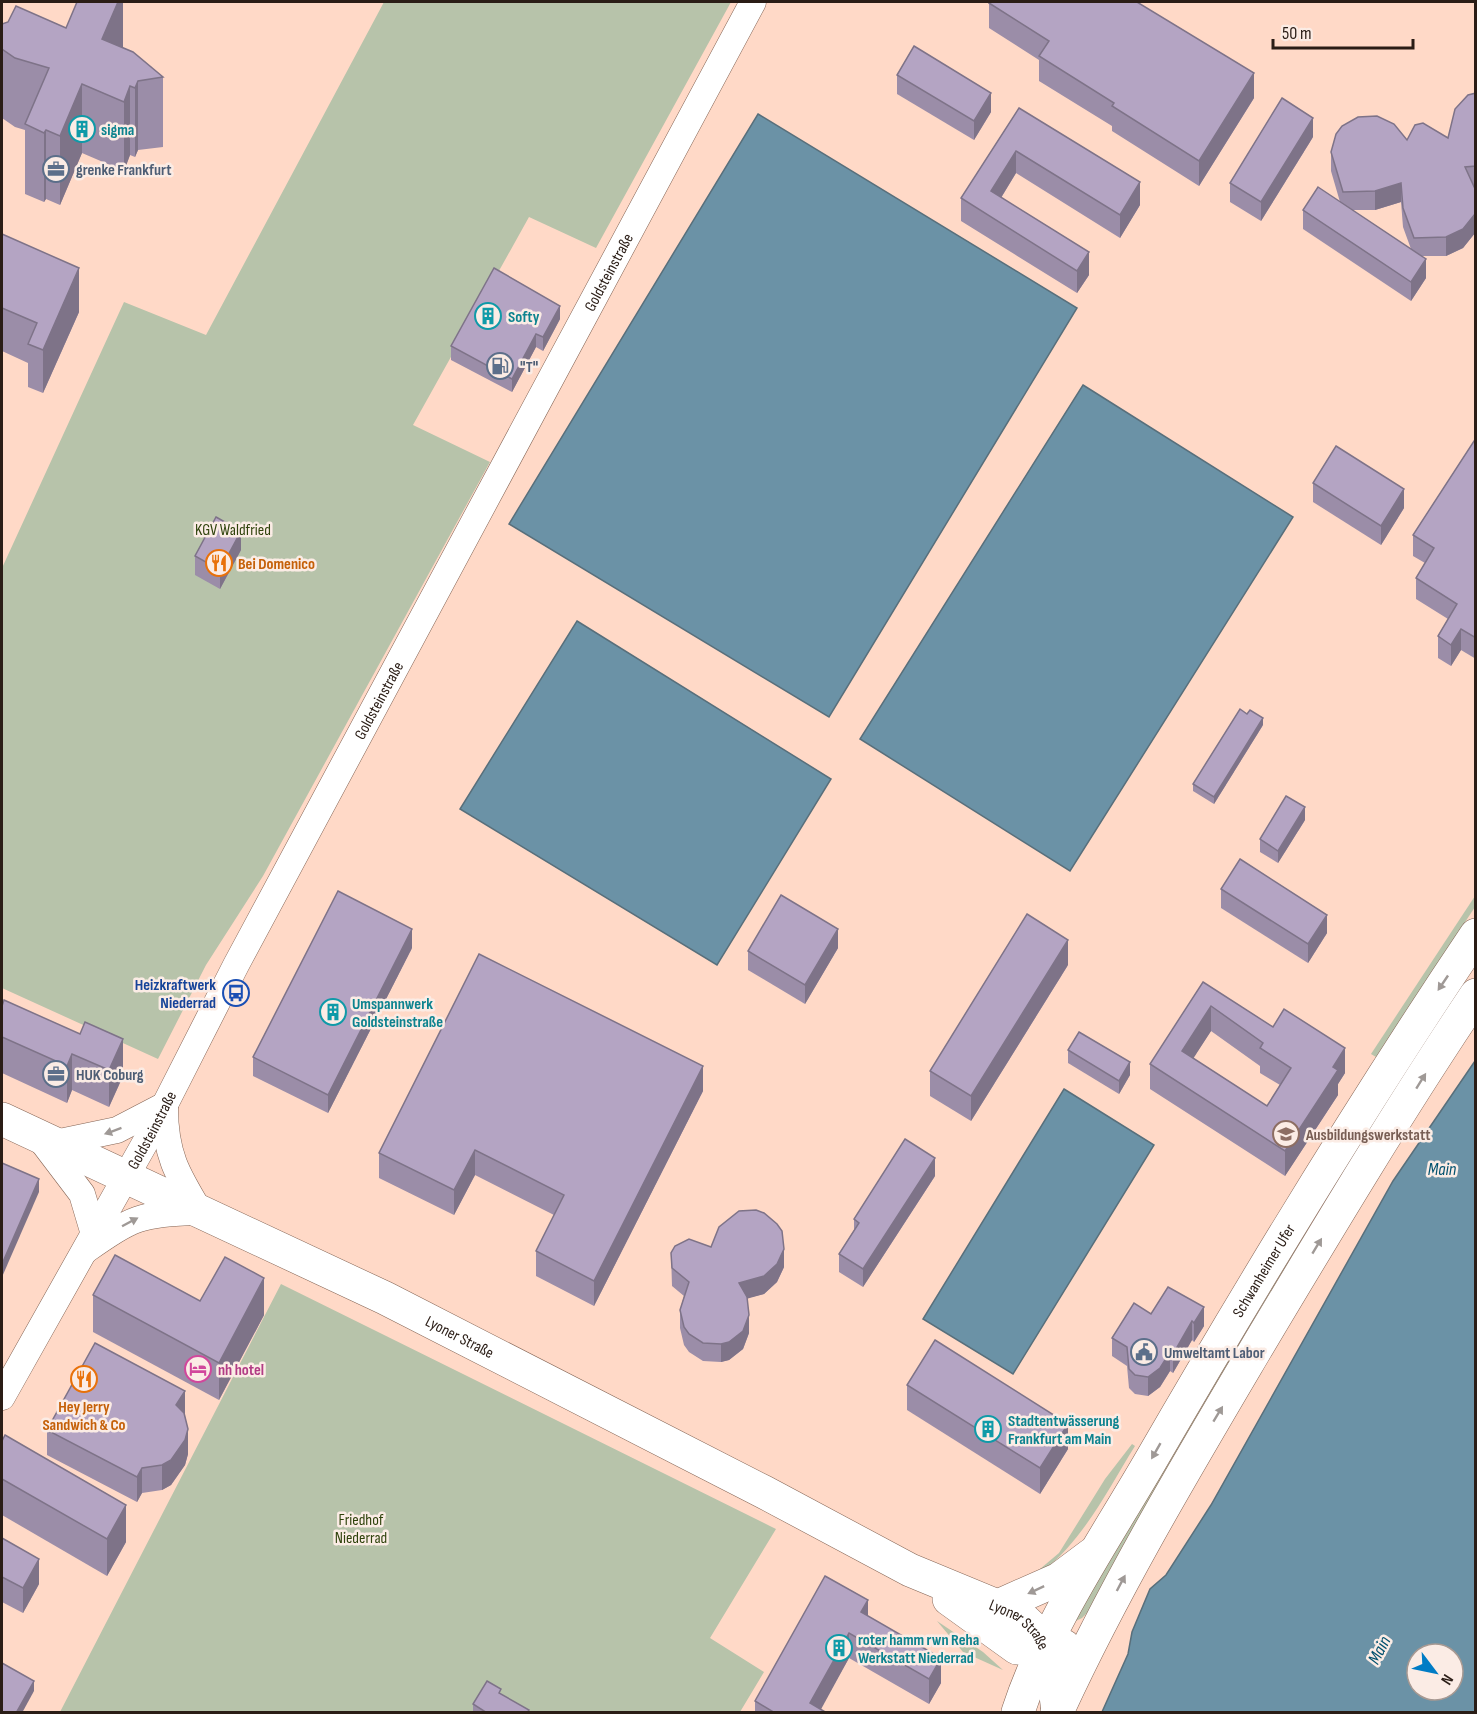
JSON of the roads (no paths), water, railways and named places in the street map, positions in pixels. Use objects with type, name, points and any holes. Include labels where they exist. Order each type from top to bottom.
[{"type":"main road","name":"Schwanheimer Ufer","points":[[1022,1698],[1031,1648],[1102,1546],[1197,1380],[1349,1131],[1476,935]]},
{"type":"main road","name":"Schwanheimer Ufer","points":[[1058,1712],[1094,1635],[1148,1531],[1321,1240],[1476,995]]},
{"type":"main road","name":"Lyoner Straße","points":[[2,1119],[416,1313],[754,1486],[910,1570],[1031,1648]]},
{"type":"main road","points":[[998,1606],[1059,1579],[1102,1546]]},
{"type":"main road","name":"Lyoner Straße","points":[[910,1570],[1019,1616],[1031,1624],[1031,1648]]},
{"type":"main road","points":[[1031,1648],[1071,1644],[1094,1635]]},
{"type":"main road","points":[[1031,1648],[1053,1671],[1058,1712]]},
{"type":"street","name":"Goldsteinstraße","points":[[2,1397],[80,1253],[165,1105],[236,965],[753,2]]},
{"type":"street","points":[[80,1253],[137,1217],[157,1213],[200,1212],[175,1170],[168,1153],[165,1135],[165,1105],[129,1125],[102,1135],[47,1139],[82,1194],[93,1231]]},
{"type":"water","points":[[758,114],[1077,308],[829,717],[509,524]]},
{"type":"water","points":[[1083,385],[1293,517],[1070,871],[860,739]]},
{"type":"water","points":[[577,621],[831,779],[717,965],[460,809]]},
{"type":"water","name":"Main","points":[[1475,1061],[1475,1712],[1102,1712],[1128,1654],[1132,1632],[1150,1589],[1166,1575],[1211,1505],[1393,1181]]},
{"type":"water","points":[[1064,1089],[1154,1145],[1013,1374],[923,1319]]},
{"type":"place","name":"sigma","points":[[82,129]]},
{"type":"place","name":"grenke Frankfurt","points":[[56,169]]},
{"type":"place","name":"Softy","points":[[488,316]]},
{"type":"place","name":"\"T\"","points":[[500,366]]},
{"type":"place","name":"Bei Domenico","points":[[219,563]]},
{"type":"place","name":"Heizkraftwerk Niederrad","points":[[236,993]]},
{"type":"place","name":"Umspannwerk Goldsteinstraße","points":[[333,1012]]},
{"type":"place","name":"HUK Coburg","points":[[56,1074]]},
{"type":"place","name":"Ausbildungswerkstatt","points":[[1286,1134]]},
{"type":"place","name":"Umweltamt Labor","points":[[1144,1352]]},
{"type":"place","name":"nh hotel","points":[[198,1369]]},
{"type":"place","name":"Hey Jerry Sandwich & Co","points":[[84,1379]]},
{"type":"place","name":"Stadtentwässerung Frankfurt am Main","points":[[988,1429]]},
{"type":"place","name":"roter hamm rwn Reha Werkstatt Niederrad","points":[[839,1648]]},
{"type":"park label","name":"KGV Waldfried","points":[[233,529]]},
{"type":"park label","name":"Friedhof Niederrad","points":[[361,1528]]}]
